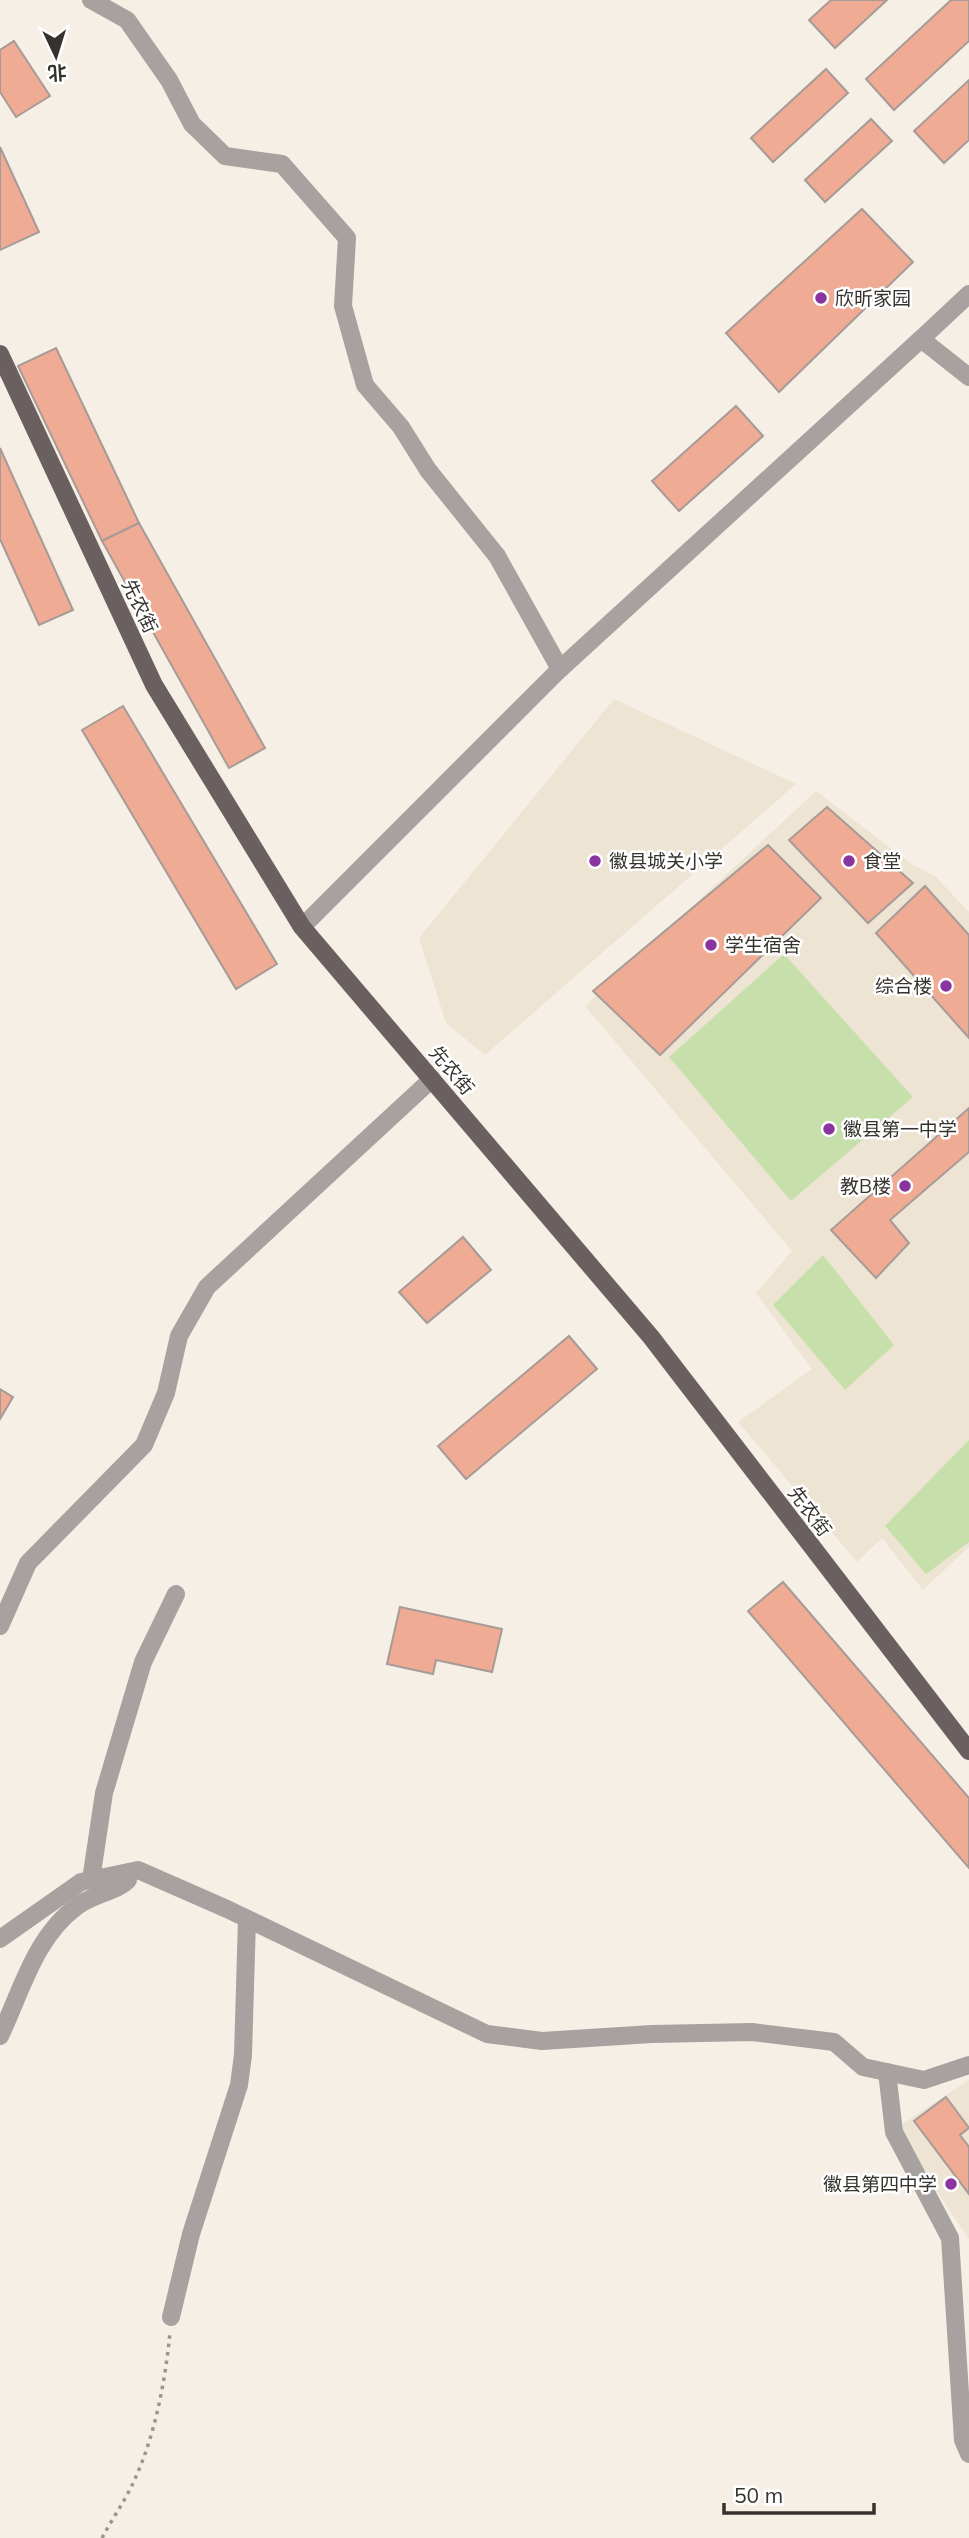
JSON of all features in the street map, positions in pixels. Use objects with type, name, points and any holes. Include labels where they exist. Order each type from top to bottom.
[{"type":"main road","name":"先农街","points":[[0,354],[154,685],[302,927],[651,1337],[966,1742]]},
{"type":"street","points":[[91,0],[127,20],[169,80],[192,124],[225,156],[282,164],[347,238],[343,306],[365,385],[401,427],[428,470],[497,556],[560,669]]},
{"type":"street","points":[[302,927],[560,669],[969,294]]},
{"type":"street","points":[[921,339],[969,377]]},
{"type":"street","points":[[0,1626],[28,1563],[144,1445],[166,1393],[179,1336],[207,1287],[432,1079]]},
{"type":"street","points":[[91,1880],[104,1793],[144,1662],[176,1594]]},
{"type":"street","points":[[0,2036],[36,1957],[53,1928],[78,1905],[92,1896],[124,1884],[138,1870]]},
{"type":"street","points":[[0,1939],[80,1882],[138,1870],[487,2034],[542,2041],[652,2034],[752,2032],[834,2042],[863,2067],[924,2080],[969,2065]]},
{"type":"street","points":[[172,2317],[191,2234],[239,2085],[243,2055],[247,1919]]},
{"type":"street","points":[[887,2072],[894,2132],[950,2238],[964,2440],[969,2454]]},
{"type":"path","points":[[102,2538],[134,2482],[146,2446],[163,2379],[172,2317]]},
{"type":"shaded area","name":"徽县城关小学","points":[[614,699],[796,784],[485,1055],[446,1023],[419,938]]},
{"type":"shaded area","name":"徽县第一中学","points":[[816,791],[910,863],[936,877],[969,912],[969,1547],[923,1590],[882,1538],[857,1562],[738,1422],[812,1369],[756,1293],[792,1251],[585,1006]]},
{"type":"shaded area","name":"徽县第四中学","points":[[969,2080],[969,2239],[895,2129]]},
{"type":"green space","points":[[784,954],[913,1097],[791,1201],[669,1057]]},
{"type":"green space","points":[[823,1255],[894,1345],[845,1390],[773,1305]]},
{"type":"green space","points":[[969,1440],[969,1542],[926,1574],[885,1526]]},
{"type":"building","points":[[831,0],[887,0],[835,48],[809,20]]},
{"type":"building","points":[[951,0],[969,0],[969,41],[894,110],[866,79]]},
{"type":"building","points":[[14,41],[50,96],[16,117],[0,92],[0,50]]},
{"type":"building","points":[[826,69],[848,93],[773,162],[751,138]]},
{"type":"building","points":[[969,80],[969,140],[944,163],[914,131]]},
{"type":"building","points":[[871,119],[892,141],[825,202],[805,180]]},
{"type":"building","points":[[0,147],[39,232],[0,250]]},
{"type":"building","name":"欣昕家园","points":[[862,209],[913,262],[779,392],[726,333]]},
{"type":"building","points":[[56,348],[139,523],[102,541],[18,366]]},
{"type":"building","points":[[736,406],[763,436],[679,511],[652,481]]},
{"type":"building","points":[[0,448],[73,610],[39,625],[0,539]]},
{"type":"building","points":[[139,523],[265,748],[229,768],[102,541]]},
{"type":"building","points":[[123,706],[277,964],[236,989],[82,730]]},
{"type":"building","name":"食堂","points":[[827,807],[913,883],[868,923],[789,840]]},
{"type":"building","name":"学生宿舍","points":[[768,845],[821,898],[660,1055],[593,991]]},
{"type":"building","name":"综合楼","points":[[925,886],[969,935],[969,1038],[876,933]]},
{"type":"building","name":"教B楼","points":[[969,1108],[969,1152],[890,1220],[909,1243],[876,1278],[831,1230]]},
{"type":"building","points":[[463,1237],[491,1270],[427,1323],[399,1292]]},
{"type":"building","points":[[569,1336],[597,1369],[466,1479],[438,1446]]},
{"type":"building","points":[[0,1389],[13,1397],[0,1419]]},
{"type":"building","points":[[783,1582],[969,1798],[969,1868],[748,1611]]},
{"type":"building","points":[[400,1607],[502,1629],[492,1672],[436,1660],[433,1674],[387,1664]]},
{"type":"building","points":[[946,2097],[969,2128],[960,2135],[969,2147],[969,2194],[914,2121]]},
{"type":"place","name":"欣昕家园","points":[[821,298]]},
{"type":"place","name":"徽县城关小学","points":[[595,861]]},
{"type":"place","name":"食堂","points":[[849,861]]},
{"type":"place","name":"学生宿舍","points":[[711,945]]},
{"type":"place","name":"综合楼","points":[[946,986]]},
{"type":"place","name":"徽县第一中学","points":[[829,1129]]},
{"type":"place","name":"教B楼","points":[[905,1186]]},
{"type":"place","name":"徽县第四中学","points":[[951,2184]]}]
